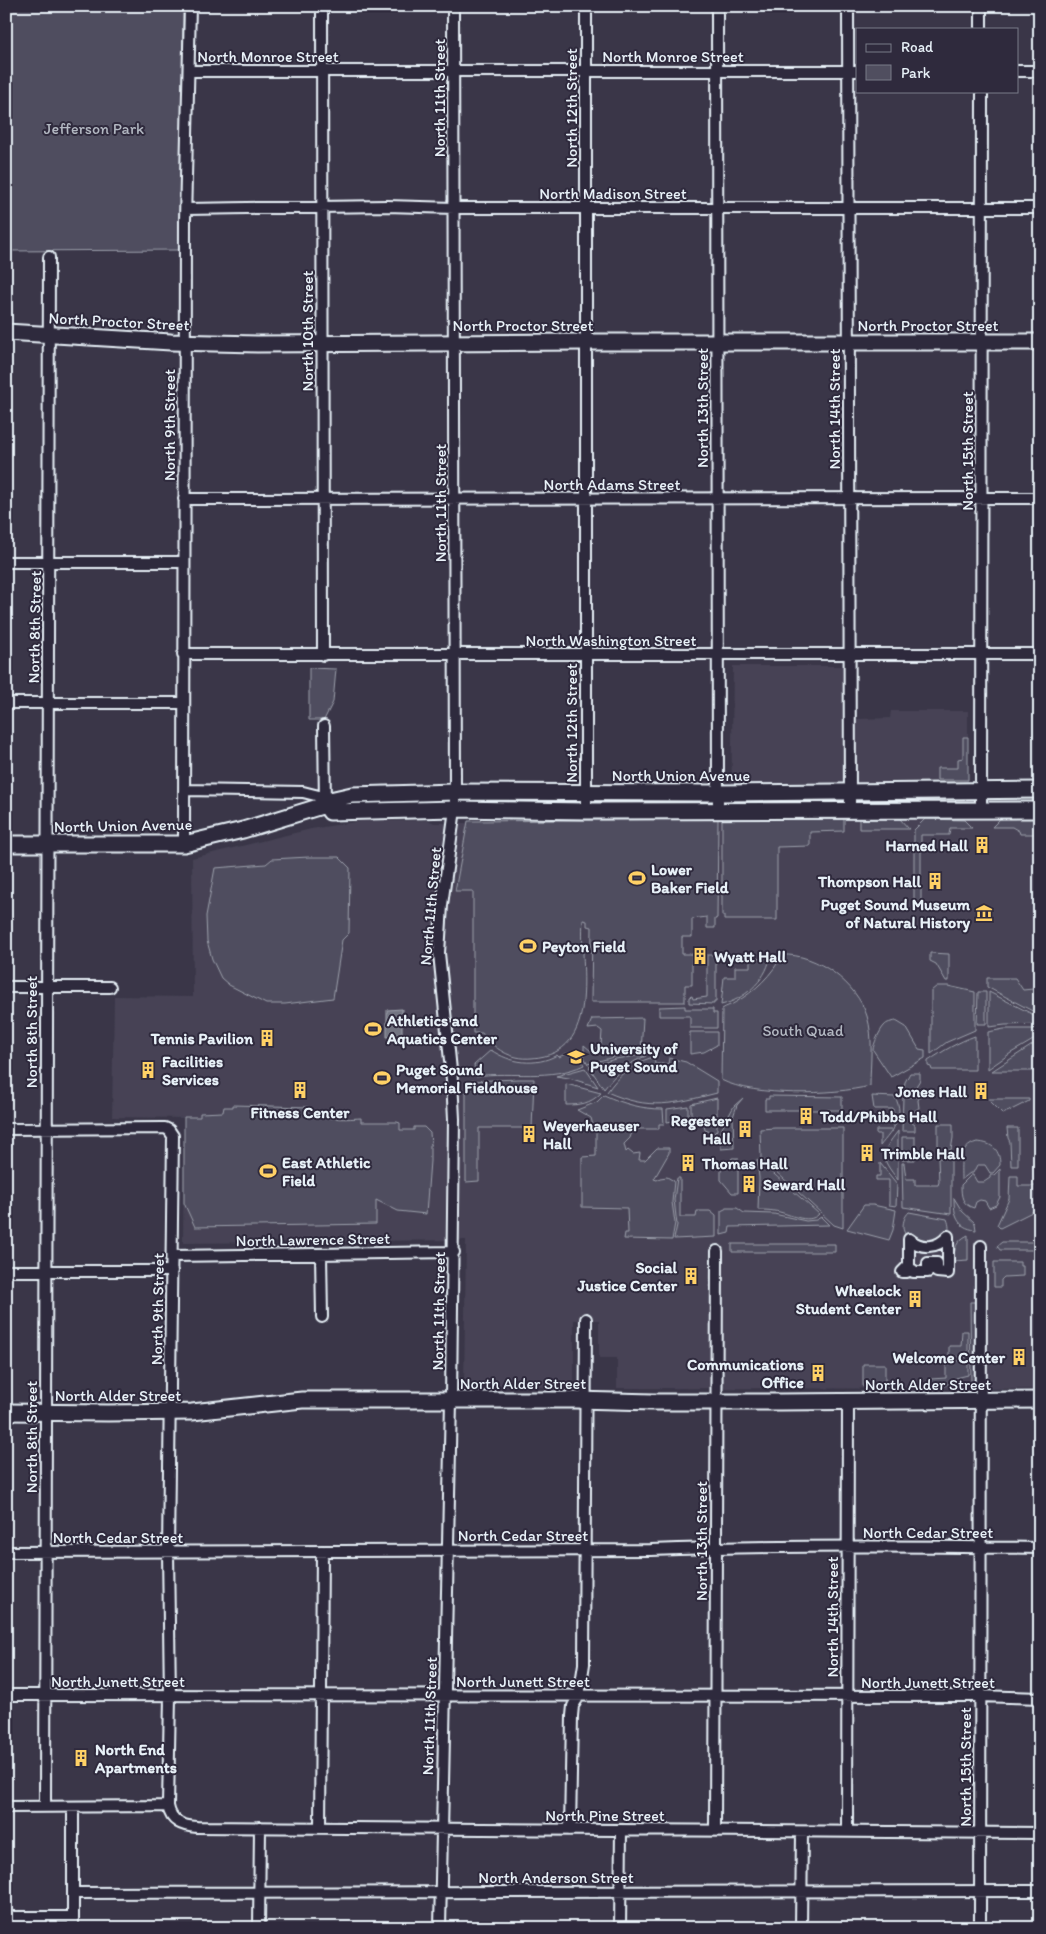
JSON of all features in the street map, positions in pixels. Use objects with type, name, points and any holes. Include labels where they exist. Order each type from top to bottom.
[{"type":"street","name":"North 9th Street","points":[[184,844],[183,562],[190,6]]},
{"type":"street","name":"North 10th Street","points":[[322,6],[323,655]]},
{"type":"street","name":"North 11th Street","points":[[440,1928],[454,1252],[454,1119],[452,1080],[439,969],[442,905],[455,809],[453,6]]},
{"type":"street","name":"North 12th Street","points":[[586,6],[586,811]]},
{"type":"street","name":"North 13th Street","points":[[716,6],[718,810]]},
{"type":"street","name":"North 14th Street","points":[[848,6],[853,71],[848,208],[850,811]]},
{"type":"street","points":[[981,6],[981,28]]},
{"type":"street","name":"North Monroe Street","points":[[189,71],[853,71]]},
{"type":"street","points":[[1018,71],[1040,71]]},
{"type":"street","name":"North 15th Street","points":[[981,810],[982,92]]},
{"type":"street","name":"North Madison Street","points":[[186,209],[387,206],[454,208],[1040,208]]},
{"type":"street","name":"North 8th Street","points":[[45,1807],[49,257]]},
{"type":"street","name":"North Proctor Street","points":[[6,332],[185,343],[1040,342]]},
{"type":"street","name":"North Adams Street","points":[[184,499],[1040,498]]},
{"type":"street","points":[[6,562],[183,562]]},
{"type":"street","name":"North Washington Street","points":[[183,654],[718,656],[1040,654]]},
{"type":"street","points":[[6,704],[183,703]]},
{"type":"street","points":[[324,726],[325,805]]},
{"type":"street","name":"North Union Avenue","points":[[184,790],[303,792],[319,796],[330,812],[455,809],[586,811],[1040,810]]},
{"type":"street","name":"North Union Avenue","points":[[6,844],[184,844],[244,830],[325,805],[330,800],[352,795],[455,792],[718,793],[1040,790]]},
{"type":"street","points":[[6,987],[110,987]]},
{"type":"street","points":[[6,1129],[46,1129]]},
{"type":"street","name":"North 9th Street","points":[[46,1129],[169,1130],[174,1140],[168,1552],[170,1696],[168,1806],[173,1818]]},
{"type":"street","points":[[948,1236],[948,1273],[937,1272],[937,1263],[928,1263],[928,1272],[907,1270],[907,1272],[902,1272],[909,1265],[909,1239],[920,1245],[929,1246],[941,1243],[948,1236]]},
{"type":"street","name":"North 15th Street","points":[[980,1928],[979,1547],[981,1246]]},
{"type":"street","name":"North 13th Street","points":[[715,1831],[717,1251]]},
{"type":"street","name":"North Lawrence Street","points":[[172,1256],[454,1252]]},
{"type":"street","points":[[322,1254],[322,1317]]},
{"type":"street","points":[[6,1271],[172,1271]]},
{"type":"street","points":[[570,1830],[572,1716],[573,1706],[579,1696],[584,1664],[586,1319]]},
{"type":"street","name":"North Alder Street","points":[[6,1412],[170,1412],[209,1410],[284,1401],[587,1400],[848,1402],[1040,1400]]},
{"type":"street","name":"North 14th Street","points":[[847,1832],[848,1402]]},
{"type":"street","name":"North Cedar Street","points":[[6,1552],[447,1551],[848,1547],[1040,1548]]},
{"type":"street","points":[[320,1828],[322,1551]]},
{"type":"street","name":"North Junett Street","points":[[6,1695],[980,1696],[1040,1698]]},
{"type":"street","points":[[6,1807],[168,1806]]},
{"type":"street","points":[[6,1917],[73,1922],[73,1807]]},
{"type":"street","name":"North Pine Street","points":[[173,1818],[180,1824],[190,1826],[1040,1833]]},
{"type":"street","points":[[259,1928],[260,1827]]},
{"type":"street","points":[[620,1928],[621,1830]]},
{"type":"street","points":[[801,1928],[802,1832]]},
{"type":"street","name":"North Anderson Street","points":[[73,1893],[1040,1891]]},
{"type":"shaded area","name":"University of Puget Sound","points":[[733,666],[856,666],[857,719],[890,718],[891,711],[968,711],[968,819],[1040,818],[1040,1389],[617,1388],[617,1358],[599,1358],[599,1320],[574,1320],[574,1387],[464,1387],[466,1240],[183,1243],[184,1118],[112,1117],[114,996],[193,997],[192,858],[311,829],[360,821],[428,820],[434,823],[467,823],[475,820],[731,819]]},
{"type":"green space","name":"Jefferson Park","points":[[6,6],[183,6],[180,250],[6,251]]},
{"type":"green space","points":[[309,668],[336,669],[333,702],[324,720],[309,720]]},
{"type":"green space","points":[[963,737],[968,737],[968,780],[937,780],[937,768],[958,768],[958,759],[963,758]]},
{"type":"green space","points":[[1040,818],[1040,834],[1020,834],[1019,831],[1012,827],[992,827],[1000,819]]},
{"type":"green space","points":[[718,819],[717,918],[715,919],[715,928],[707,928],[707,917],[692,919],[692,937],[682,937],[682,954],[692,954],[692,985],[685,985],[685,1002],[591,1002],[592,927],[587,926],[587,921],[583,920],[583,1005],[578,1025],[569,1041],[554,1053],[524,1058],[504,1052],[492,1044],[482,1033],[473,1033],[473,891],[455,891],[468,821]]},
{"type":"green space","points":[[722,819],[844,819],[844,831],[810,832],[810,846],[777,847],[777,920],[724,920],[724,916],[722,916]]},
{"type":"green space","points":[[859,819],[900,819],[909,829],[859,829]]},
{"type":"green space","points":[[925,819],[964,820],[972,828],[950,828],[949,835],[921,835],[921,906],[914,906],[914,830]]},
{"type":"green space","points":[[339,857],[350,868],[349,933],[342,940],[333,998],[285,1004],[266,1004],[229,985],[221,978],[212,959],[207,941],[206,916],[215,868],[266,864],[272,859]]},
{"type":"green space","points":[[930,953],[949,954],[949,981],[946,981],[936,964],[930,961]]},
{"type":"green space","points":[[707,955],[716,955],[716,1002],[714,1004],[689,1003],[689,997],[692,996],[693,999],[707,997]]},
{"type":"green space","name":"South Quad","points":[[782,955],[809,959],[822,965],[845,982],[862,1004],[869,1024],[871,1042],[870,1086],[816,1093],[794,1093],[773,1092],[736,1086],[721,1080],[722,1009],[743,998],[756,988],[774,969]]},
{"type":"green space","points":[[770,958],[768,966],[759,982],[737,999],[721,1005],[724,977],[735,977],[735,967],[750,967],[750,959]]},
{"type":"green space","points":[[1033,970],[1040,982],[1040,1015],[987,987],[987,978],[1015,978],[1023,990],[1033,989],[1036,987]]},
{"type":"green space","points":[[937,986],[948,986],[975,992],[975,1030],[947,1042],[931,1054],[931,991]]},
{"type":"green space","points":[[978,992],[986,992],[986,1024],[977,1024]]},
{"type":"green space","points":[[989,992],[1040,1018],[1040,1024],[989,1027]]},
{"type":"green space","points":[[685,1006],[685,1009],[713,1009],[713,1013],[717,1013],[717,1028],[690,1028],[690,1016],[659,1016],[659,1007]]},
{"type":"green space","points":[[643,1018],[641,1053],[621,1055],[588,1064],[584,1057],[584,1045],[591,1051],[601,1045],[602,1031],[598,1028],[588,1029],[592,1019]]},
{"type":"green space","points":[[896,1021],[906,1027],[919,1049],[925,1050],[925,1058],[891,1077],[873,1050],[875,1041],[882,1028],[890,1022]]},
{"type":"green space","points":[[1004,1029],[1040,1029],[1040,1036],[988,1069],[988,1032]]},
{"type":"green space","points":[[690,1032],[717,1032],[717,1045],[704,1052],[690,1054]]},
{"type":"green space","points":[[975,1036],[975,1070],[932,1070],[928,1066],[928,1061],[934,1057]]},
{"type":"green space","points":[[1040,1040],[1040,1071],[992,1071]]},
{"type":"green space","points":[[491,1050],[506,1058],[523,1062],[540,1061],[557,1055],[559,1057],[571,1053],[577,1055],[584,1065],[558,1073],[476,1076],[474,1065]]},
{"type":"green space","points":[[646,1056],[623,1069],[604,1089],[589,1067],[615,1059]]},
{"type":"green space","points":[[650,1058],[654,1058],[655,1064],[668,1064],[669,1058],[686,1062],[717,1081],[717,1093],[674,1103],[649,1104],[622,1098],[607,1092],[626,1071]]},
{"type":"green space","points":[[585,1068],[598,1087],[556,1076]]},
{"type":"green space","points":[[910,1073],[920,1073],[920,1080],[915,1088],[920,1094],[903,1094],[905,1082]]},
{"type":"green space","points":[[534,1079],[532,1128],[479,1128],[479,1181],[466,1182],[466,1085],[470,1081]]},
{"type":"green space","points":[[566,1084],[601,1093],[593,1100],[585,1103],[566,1105]]},
{"type":"green space","points":[[604,1095],[633,1105],[663,1109],[664,1124],[659,1124],[659,1129],[633,1129],[630,1138],[624,1144],[626,1152],[628,1150],[633,1154],[640,1153],[639,1160],[645,1160],[657,1148],[669,1148],[669,1153],[654,1179],[667,1177],[674,1181],[672,1202],[675,1223],[672,1240],[624,1239],[625,1233],[628,1233],[627,1208],[582,1207],[582,1157],[596,1156],[596,1129],[594,1129],[591,1118],[577,1110],[597,1102]]},
{"type":"green space","points":[[769,1096],[842,1097],[842,1110],[765,1110],[765,1099],[769,1099]]},
{"type":"green space","points":[[872,1096],[895,1097],[899,1111],[893,1129],[893,1109],[874,1109]]},
{"type":"green space","points":[[903,1097],[920,1097],[918,1100],[919,1108],[912,1115],[911,1120],[915,1125],[915,1131],[902,1131]]},
{"type":"green space","points":[[717,1098],[717,1130],[714,1133],[705,1130],[703,1121],[691,1121],[691,1104]]},
{"type":"green space","points":[[743,1098],[737,1105],[733,1117],[734,1148],[721,1149],[721,1130],[734,1106]]},
{"type":"green space","points":[[988,1099],[1029,1099],[1029,1101],[1003,1114]]},
{"type":"green space","name":"East Athletic Field","points":[[233,1105],[309,1107],[314,1112],[327,1117],[361,1118],[361,1122],[397,1122],[400,1123],[400,1130],[414,1130],[414,1127],[424,1127],[430,1133],[431,1144],[426,1214],[398,1211],[376,1200],[376,1224],[195,1227],[184,1203],[184,1117],[200,1117],[200,1113],[223,1112],[224,1107],[233,1107]]},
{"type":"green space","points":[[688,1106],[688,1122],[678,1120],[667,1122],[667,1109]]},
{"type":"green space","points":[[938,1124],[953,1124],[951,1150],[938,1150]]},
{"type":"green space","points":[[843,1128],[843,1228],[834,1225],[761,1158],[760,1129]]},
{"type":"green space","points":[[1007,1128],[1018,1128],[1018,1166],[1011,1166],[1010,1142]]},
{"type":"green space","points":[[876,1130],[892,1130],[880,1146],[880,1134],[876,1134]]},
{"type":"green space","points":[[898,1131],[898,1180],[888,1166],[884,1156],[888,1145]]},
{"type":"green space","points":[[902,1137],[915,1137],[915,1160],[902,1160]]},
{"type":"green space","points":[[977,1142],[987,1144],[997,1151],[1000,1165],[993,1173],[990,1173],[985,1165],[977,1165],[973,1173],[970,1173],[961,1180],[961,1163],[964,1152],[971,1144]]},
{"type":"green space","points":[[732,1158],[738,1158],[738,1193],[732,1193],[721,1180],[721,1166],[725,1166]]},
{"type":"green space","points":[[938,1158],[951,1158],[951,1214],[903,1207],[902,1163],[904,1163],[906,1179],[915,1179],[915,1185],[938,1185]]},
{"type":"green space","points":[[757,1159],[819,1214],[809,1219],[803,1219],[770,1210],[758,1210],[759,1178]]},
{"type":"green space","points":[[880,1163],[897,1184],[896,1206],[889,1205],[889,1180],[876,1180],[876,1176],[880,1176]]},
{"type":"green space","points":[[1000,1169],[1000,1197],[996,1205],[989,1208],[985,1201],[980,1200],[976,1202],[974,1208],[967,1205],[962,1196],[961,1185],[971,1175],[973,1175],[977,1182],[984,1182],[990,1178],[990,1175],[994,1175]]},
{"type":"green space","points":[[1010,1176],[1018,1176],[1018,1186],[1040,1186],[1040,1208],[1000,1228],[997,1225],[1009,1199]]},
{"type":"green space","points":[[677,1178],[680,1178],[680,1217],[696,1217],[697,1211],[710,1211],[716,1216],[716,1237],[674,1239],[677,1225],[674,1200]]},
{"type":"green space","points":[[954,1198],[962,1211],[975,1223],[976,1230],[969,1229],[960,1223],[956,1215]]},
{"type":"green space","points":[[864,1205],[896,1210],[893,1230],[889,1240],[847,1229]]},
{"type":"green space","points":[[727,1208],[737,1208],[744,1213],[774,1214],[806,1221],[816,1220],[821,1217],[829,1225],[730,1227],[729,1233],[721,1235],[721,1211]]},
{"type":"green space","points":[[909,1212],[947,1219],[948,1234],[937,1245],[911,1239],[904,1232],[903,1227],[904,1219]]},
{"type":"green space","points":[[968,1235],[968,1260],[954,1261],[956,1245]]},
{"type":"green space","points":[[1002,1242],[1040,1242],[1040,1250],[1000,1250],[997,1246]]},
{"type":"green space","points":[[732,1244],[835,1244],[835,1252],[732,1252]]},
{"type":"green space","points":[[994,1262],[1020,1262],[1020,1266],[1023,1266],[1023,1276],[1004,1277],[1001,1280],[1001,1287],[994,1287]]},
{"type":"green space","points":[[970,1302],[975,1302],[976,1386],[971,1386]]},
{"type":"green space","points":[[962,1331],[968,1331],[968,1357],[955,1357],[949,1361],[949,1346],[961,1346]]},
{"type":"green space","points":[[968,1360],[968,1375],[956,1378],[943,1387],[929,1387],[931,1379],[946,1378],[946,1366],[956,1361]]},
{"type":"green space","points":[[863,1364],[885,1364],[885,1382],[893,1383],[892,1387],[863,1387]]},
{"type":"water","points":[[402,1009],[402,1037],[387,1037],[387,1010]]},
{"type":"place","name":"Harned Hall","points":[[982,845]]},
{"type":"place","name":"Lower Baker Field","points":[[637,878]]},
{"type":"place","name":"Thompson Hall","points":[[935,881]]},
{"type":"place","name":"Puget Sound Museum of Natural History","points":[[984,913]]},
{"type":"place","name":"Peyton Field","points":[[528,946]]},
{"type":"place","name":"Wyatt Hall","points":[[700,956]]},
{"type":"place","name":"Athletics and Aquatics Center","points":[[373,1029]]},
{"type":"place","name":"Tennis Pavilion","points":[[267,1038]]},
{"type":"place","name":"University of Puget Sound","points":[[576,1057]]},
{"type":"place","name":"Facilities Services","points":[[148,1070]]},
{"type":"place","name":"Puget Sound Memorial Fieldhouse","points":[[382,1078]]},
{"type":"place","name":"Fitness Center","points":[[300,1090]]},
{"type":"place","name":"Jones Hall","points":[[981,1091]]},
{"type":"place","name":"Todd/Phibbs Hall","points":[[806,1116]]},
{"type":"place","name":"Regester Hall","points":[[745,1129]]},
{"type":"place","name":"Weyerhaeuser Hall","points":[[529,1134]]},
{"type":"place","name":"Trimble Hall","points":[[867,1153]]},
{"type":"place","name":"Thomas Hall","points":[[688,1163]]},
{"type":"place","name":"East Athletic Field","points":[[268,1171]]},
{"type":"place","name":"Seward Hall","points":[[749,1184]]},
{"type":"place","name":"Social Justice Center","points":[[691,1276]]},
{"type":"place","name":"Wheelock Student Center","points":[[915,1299]]},
{"type":"place","name":"Welcome Center","points":[[1019,1357]]},
{"type":"place","name":"Communications Office","points":[[818,1373]]},
{"type":"place","name":"North End Apartments","points":[[81,1758]]}]
